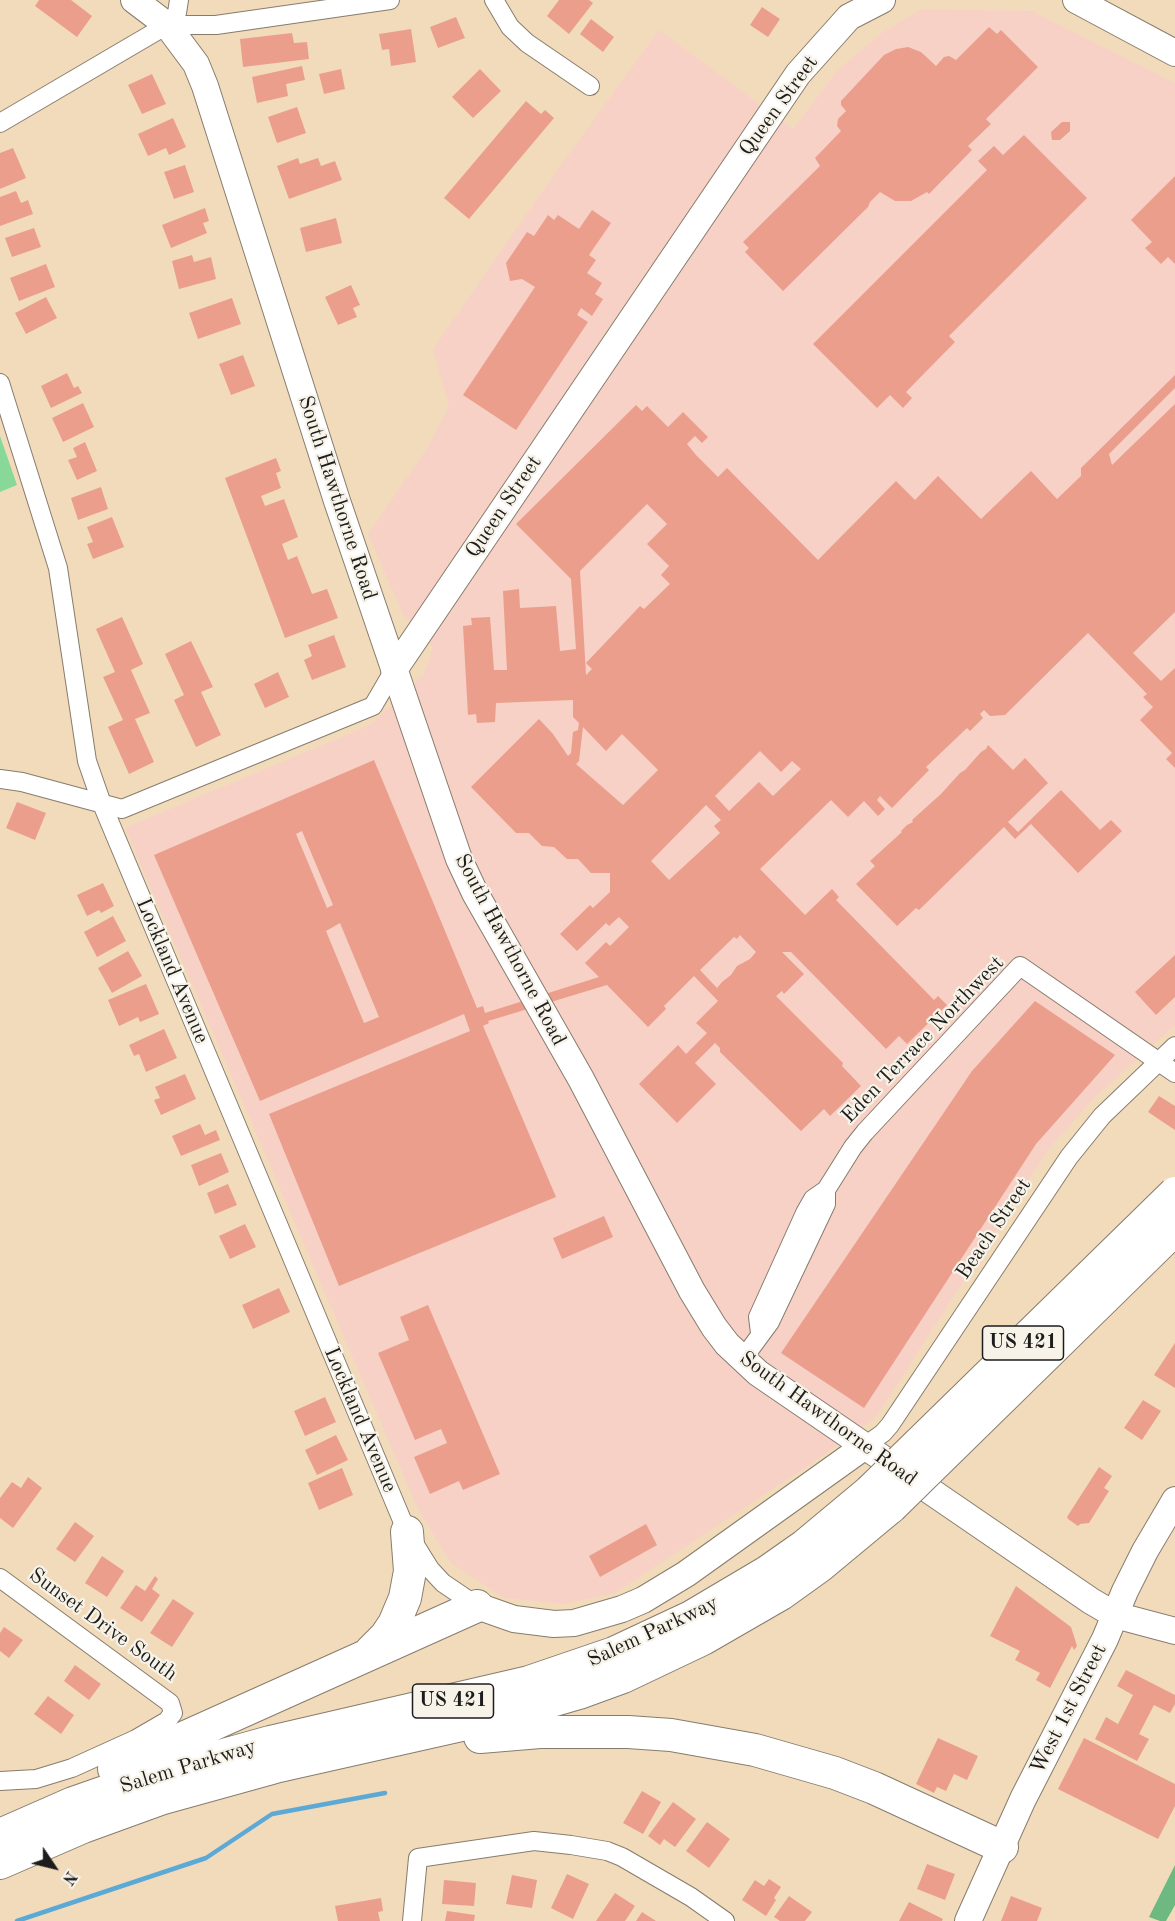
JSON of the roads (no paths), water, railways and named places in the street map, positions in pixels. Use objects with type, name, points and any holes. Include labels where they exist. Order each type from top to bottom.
[{"type":"highway","name":"Salem Parkway","points":[[0,1863],[83,1827],[163,1798],[275,1767],[536,1706],[590,1689],[663,1659],[743,1618],[820,1566],[880,1499],[1175,1193]]},
{"type":"highway","name":"Salem Parkway","points":[[0,1835],[84,1799],[165,1771],[270,1742],[518,1685],[571,1669],[614,1653],[691,1617],[749,1584],[804,1546],[880,1499],[1175,1229]]},
{"type":"highway","points":[[365,1656],[386,1636],[405,1598],[410,1571],[407,1532]]},
{"type":"highway","points":[[0,1820],[477,1606]]},
{"type":"highway","points":[[350,1750],[379,1756],[473,1738],[540,1732],[628,1732],[702,1740],[755,1750],[835,1773],[913,1805],[1002,1847]]},
{"type":"main road","name":"South Hawthorne Road","points":[[134,0],[167,25],[196,64],[205,86],[333,489],[446,826],[475,894],[581,1079],[703,1310],[727,1344],[742,1360],[1091,1601],[1115,1615],[1175,1630]]},
{"type":"main road","name":"Queen Street","points":[[394,670],[798,74],[849,17],[882,0]]},
{"type":"main road","points":[[1076,0],[1175,53]]},
{"type":"main road","name":"Lockland Avenue","points":[[477,1606],[514,1620],[554,1624],[585,1620],[621,1610],[643,1600],[686,1574],[865,1446]]},
{"type":"main road","name":"West 1st Street","points":[[968,1921],[1023,1799],[1106,1639],[1145,1551],[1175,1500]]},
{"type":"street","points":[[0,123],[167,25],[177,13],[179,0]]},
{"type":"street","points":[[167,25],[216,25],[390,0]]},
{"type":"street","points":[[494,0],[510,27],[526,43],[590,86]]},
{"type":"street","name":"Lockland Avenue","points":[[0,383],[58,568],[87,761],[102,804],[407,1532],[430,1569],[443,1583],[477,1606]]},
{"type":"street","name":"Queen Street","points":[[0,778],[122,809],[373,706],[394,670]]},
{"type":"street","name":"Eden Terrace Northwest","points":[[742,1360],[760,1333],[758,1317],[813,1199],[826,1190],[865,1132],[1020,966],[1158,1061]]},
{"type":"street","name":"Beach Street","points":[[865,1446],[890,1425],[1069,1157],[1101,1116],[1175,1046]]},
{"type":"street","points":[[1158,1061],[1175,1072]]},
{"type":"street","name":"Sunset Drive South","points":[[0,1578],[170,1703],[173,1713],[167,1721],[136,1739],[72,1768],[36,1779],[0,1781]]},
{"type":"street","points":[[412,1921],[418,1858],[534,1841],[607,1851],[622,1857],[692,1897],[725,1921]]},
{"type":"waterway","points":[[17,1921],[206,1858],[272,1814],[385,1793]]}]
